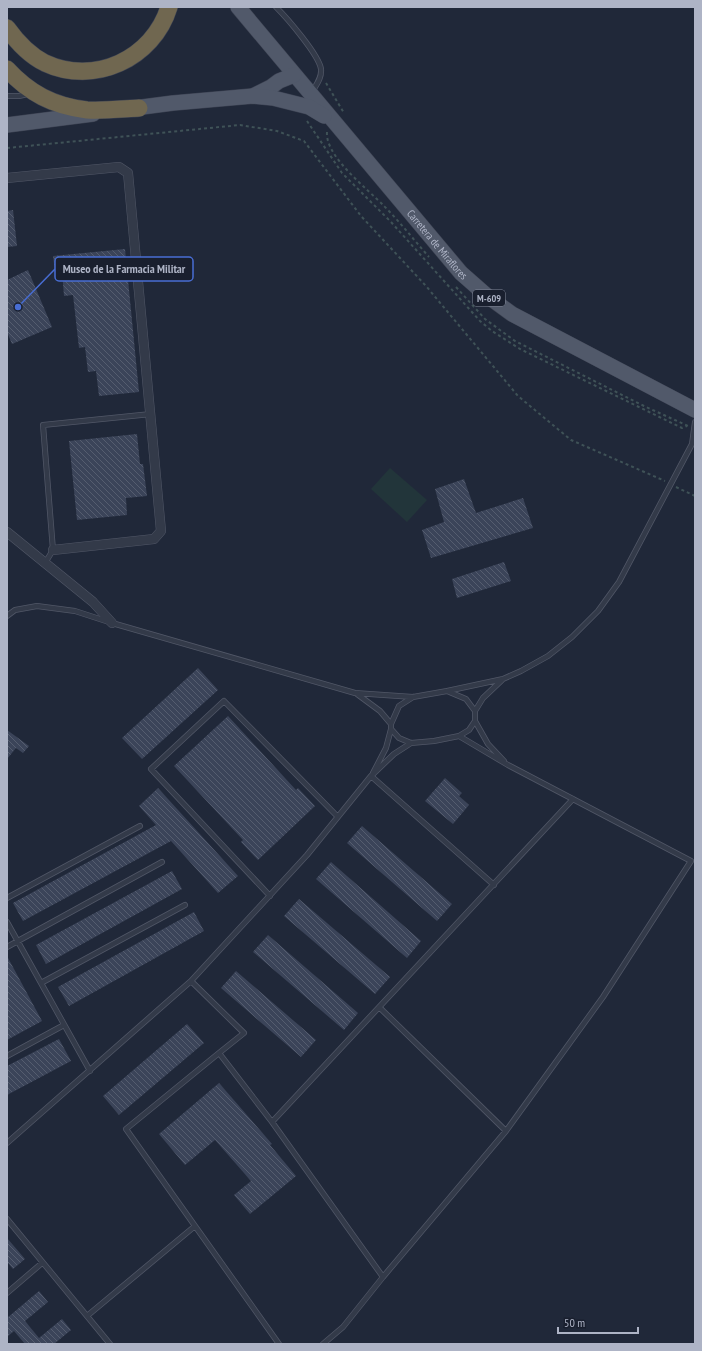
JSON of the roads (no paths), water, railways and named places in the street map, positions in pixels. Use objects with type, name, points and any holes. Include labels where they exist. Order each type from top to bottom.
[{"type":"highway","points":[[7,28],[23,47],[33,56],[45,63],[58,68],[74,71],[99,70],[125,61],[137,54],[147,45],[161,26],[169,7]]},
{"type":"highway","points":[[7,69],[17,80],[33,92],[63,106],[88,110],[139,108]]},
{"type":"main road","name":"Carretera de Miraflores","points":[[238,7],[311,94],[339,119],[461,273],[486,295],[512,314],[695,410]]},
{"type":"main road","points":[[267,42],[280,74],[279,81]]},
{"type":"main road","points":[[253,96],[279,81],[294,75]]},
{"type":"main road","points":[[273,98],[289,89],[294,75]]},
{"type":"main road","points":[[7,125],[173,103],[253,96],[273,98],[309,107],[339,119]]},
{"type":"street","points":[[7,178],[119,167],[128,173],[162,531],[154,539],[53,550]]},
{"type":"street","points":[[7,532],[93,602],[112,623]]},
{"type":"lane","points":[[276,7],[295,28],[319,63],[321,75],[311,94]]},
{"type":"lane","points":[[7,96],[19,96],[33,92]]},
{"type":"lane","points":[[45,563],[53,550],[43,425],[151,414]]},
{"type":"lane","points":[[7,616],[15,610],[37,606],[76,612],[355,693],[413,697],[503,679],[548,656],[572,637],[598,611],[618,582],[693,443],[695,422]]},
{"type":"lane","points":[[503,679],[483,698],[475,711],[475,721],[488,744],[508,765]]},
{"type":"lane","points":[[447,691],[466,699],[475,711]]},
{"type":"lane","points":[[355,693],[380,711],[399,738],[411,743],[434,741],[459,736],[469,730],[475,721]]},
{"type":"lane","points":[[372,776],[386,748],[391,726],[399,706],[413,697]]},
{"type":"lane","points":[[270,896],[151,769],[224,701],[338,817]]},
{"type":"lane","points":[[323,1344],[343,1328],[383,1277],[506,1131],[603,997],[691,861],[508,765],[459,736]]},
{"type":"lane","points":[[7,1143],[191,981],[307,855],[372,776],[394,754],[411,743]]},
{"type":"lane","points":[[372,776],[494,885]]},
{"type":"lane","points":[[272,1122],[573,799]]},
{"type":"lane","points":[[7,898],[140,826]]},
{"type":"lane","points":[[7,947],[162,862]]},
{"type":"lane","points":[[41,983],[185,906]]},
{"type":"lane","points":[[7,922],[90,1071]]},
{"type":"lane","points":[[191,981],[244,1033],[126,1129],[279,1344]]},
{"type":"lane","points":[[379,1007],[506,1131]]},
{"type":"lane","points":[[7,1056],[64,1025]]},
{"type":"lane","points":[[219,1053],[272,1122],[383,1277]]},
{"type":"lane","points":[[7,1219],[110,1344]]},
{"type":"lane","points":[[87,1316],[195,1226]]},
{"type":"lane","points":[[7,1293],[42,1263]]},
{"type":"place","name":"Museo de la Farmacia Militar","points":[[18,307]]}]
